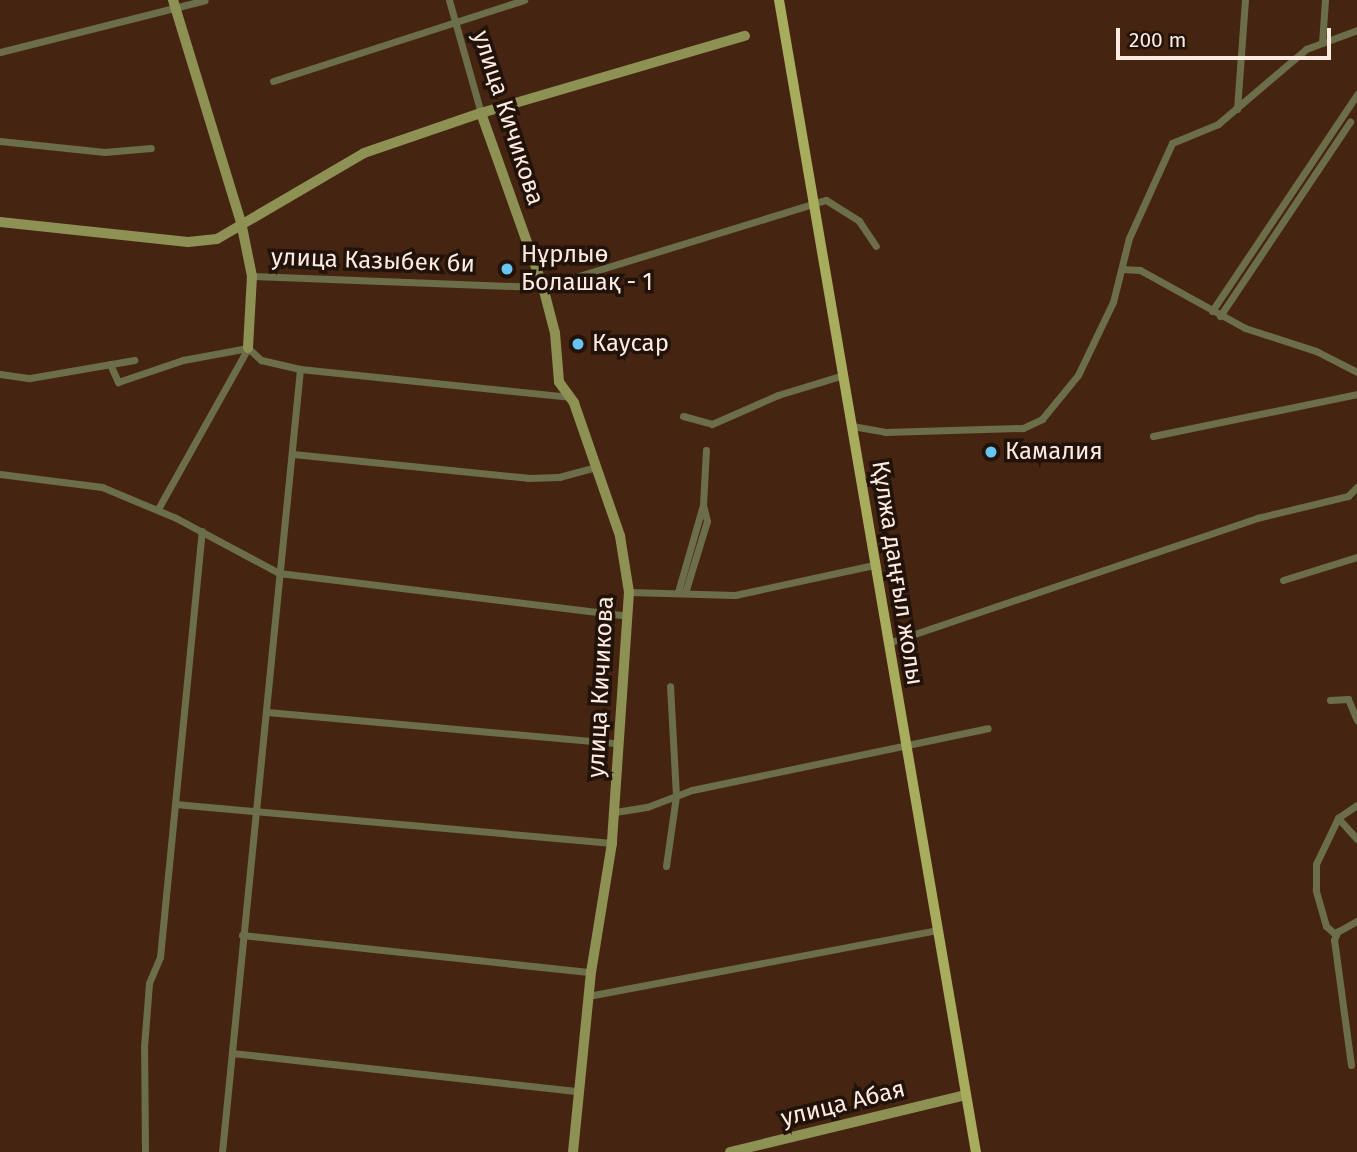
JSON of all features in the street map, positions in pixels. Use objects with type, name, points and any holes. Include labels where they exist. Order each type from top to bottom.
[{"type":"main road","name":"Құлжа даңғыл жолы","points":[[779,0],[816,203],[874,565],[976,1152]]},
{"type":"street","points":[[0,52],[174,4],[205,0]]},
{"type":"street","name":"улица Кичикова","points":[[449,0],[481,113],[543,287],[555,333],[559,382],[570,397],[620,536],[629,593],[616,743],[612,844],[591,972],[573,1152]]},
{"type":"street","points":[[273,81],[524,0]]},
{"type":"street","points":[[1237,109],[1245,0]]},
{"type":"street","points":[[1322,43],[1325,0]]},
{"type":"street","points":[[158,509],[248,348],[252,276],[241,222],[174,4]]},
{"type":"street","points":[[852,426],[885,432],[1033,426],[1051,411],[1078,374],[1113,302],[1133,228],[1172,142],[1218,124],[1290,59],[1357,30]]},
{"type":"street","points":[[0,222],[188,242],[217,239],[241,222],[364,153],[481,113],[745,36]]},
{"type":"street","points":[[1212,311],[1357,94]]},
{"type":"street","points":[[1220,316],[1350,122]]},
{"type":"street","points":[[0,141],[104,152],[151,148]]},
{"type":"street","points":[[816,203],[826,200],[845,209],[876,246]]},
{"type":"street","name":"улица Казыбек би","points":[[252,276],[335,276],[543,287],[816,203]]},
{"type":"street","points":[[1122,269],[1140,270],[1220,316],[1316,351],[1357,372]]},
{"type":"street","points":[[110,364],[118,382],[183,360],[248,348]]},
{"type":"street","points":[[248,348],[261,360],[300,369],[570,397]]},
{"type":"street","points":[[0,374],[38,377],[134,360]]},
{"type":"street","points":[[222,1152],[254,809],[267,712],[300,369]]},
{"type":"street","points":[[683,416],[712,424],[798,387],[844,375]]},
{"type":"street","points":[[1153,436],[1357,394]]},
{"type":"street","points":[[681,592],[703,505],[706,450]]},
{"type":"street","points":[[293,454],[528,478],[559,477],[597,467]]},
{"type":"street","points":[[0,474],[102,487],[158,509],[279,573],[627,616]]},
{"type":"street","points":[[888,643],[1257,518],[1348,496],[1357,487]]},
{"type":"street","points":[[145,1152],[144,1047],[149,983],[160,957],[202,531]]},
{"type":"street","points":[[1283,580],[1357,557]]},
{"type":"street","points":[[629,593],[681,592],[707,598],[735,595],[874,565]]},
{"type":"street","points":[[666,866],[676,796],[670,686]]},
{"type":"street","points":[[1330,700],[1348,699],[1357,720]]},
{"type":"street","points":[[267,712],[616,743]]},
{"type":"street","points":[[615,812],[647,807],[676,796],[905,744],[929,744],[988,728]]},
{"type":"street","points":[[176,804],[254,809],[612,844]]},
{"type":"street","points":[[1336,935],[1326,926],[1322,914],[1316,864],[1339,818],[1357,805]]},
{"type":"street","points":[[1339,818],[1357,839]]},
{"type":"street","points":[[1336,935],[1357,921]]},
{"type":"street","points":[[589,996],[937,930]]},
{"type":"street","points":[[242,935],[591,972]]},
{"type":"street","points":[[1336,935],[1334,964],[1351,1066]]},
{"type":"street","points":[[232,1053],[578,1091]]},
{"type":"street","name":"улица Абая","points":[[730,1152],[965,1095]]},
{"type":"place","name":"Нұрлыө Болашақ - 1","points":[[507,269]]},
{"type":"place","name":"Каусар","points":[[578,344]]},
{"type":"place","name":"Камалия","points":[[991,452]]}]
